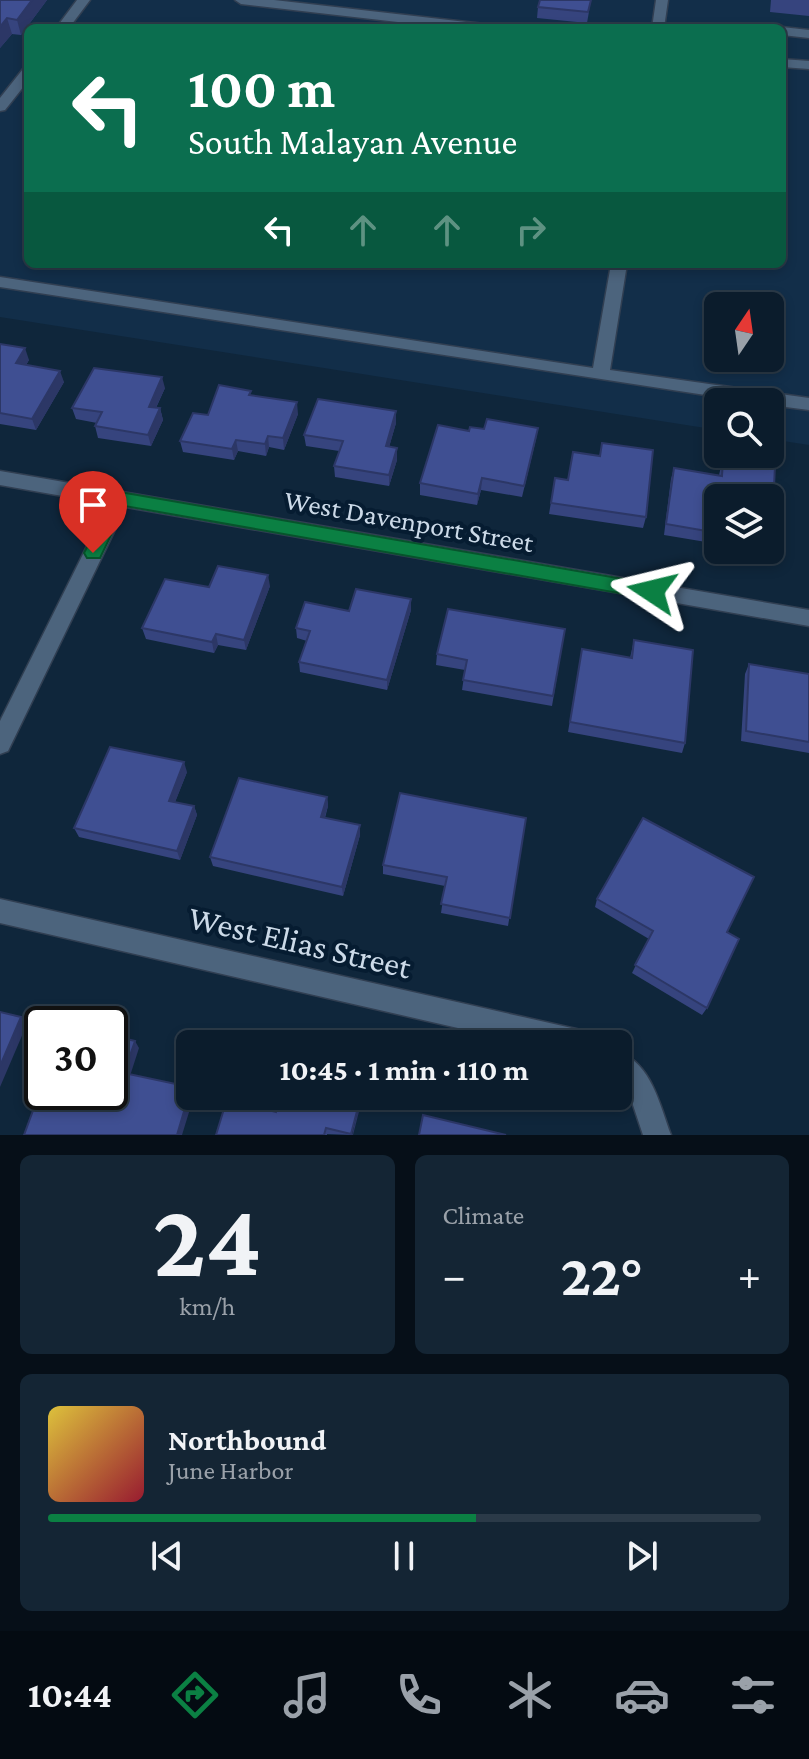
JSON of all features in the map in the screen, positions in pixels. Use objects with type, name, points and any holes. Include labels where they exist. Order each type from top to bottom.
[{"type":"street","points":[[65,24],[84,0]]},
{"type":"street","points":[[241,0],[449,24]]},
{"type":"street","points":[[659,24],[662,0]]},
{"type":"street","points":[[786,31],[809,34]]},
{"type":"street","points":[[786,63],[809,65]]},
{"type":"street","points":[[0,107],[24,77]]},
{"type":"street","points":[[601,374],[618,268]]},
{"type":"street","points":[[0,282],[809,404]]},
{"type":"street","name":"West Davenport Street","points":[[0,478],[809,618]]},
{"type":"street","points":[[0,744],[120,499]]},
{"type":"street","name":"West Elias Street","points":[[0,911],[523,1030]]},
{"type":"street","points":[[632,1077],[639,1084],[657,1135]]},
{"type":"shaded area","points":[[0,0],[809,0],[809,445],[784,441],[784,388],[704,388],[704,428],[0,317]]},
{"type":"building","points":[[0,0],[32,0],[17,20],[7,18],[0,27]]},
{"type":"building","points":[[540,0],[591,0],[588,12],[538,7]]},
{"type":"building","points":[[0,344],[25,348],[16,363],[60,371],[32,419],[0,413]]},
{"type":"building","points":[[94,368],[162,377],[149,407],[160,408],[148,435],[95,426],[102,412],[72,408]]},
{"type":"building","points":[[219,385],[251,391],[249,395],[297,402],[283,438],[268,436],[265,444],[236,440],[232,449],[180,441],[193,413],[208,415]]},
{"type":"building","points":[[318,399],[396,411],[386,446],[397,448],[389,475],[334,466],[343,441],[304,435]]},
{"type":"building","points":[[487,419],[538,428],[524,486],[482,478],[478,494],[420,483],[438,425],[469,431],[470,427],[484,429]]},
{"type":"building","points":[[602,443],[653,450],[646,517],[551,503],[555,478],[568,480],[573,452],[600,456]]},
{"type":"building","points":[[674,468],[722,476],[722,468],[775,468],[774,484],[704,484],[704,531],[666,524]]},
{"type":"building","points":[[218,566],[268,575],[244,640],[216,634],[212,642],[142,628],[165,579],[209,587]]},
{"type":"building","points":[[356,589],[411,599],[387,680],[299,662],[310,631],[296,628],[305,602],[349,611]]},
{"type":"building","points":[[448,609],[565,629],[553,696],[463,680],[467,660],[437,654]]},
{"type":"building","points":[[634,640],[693,650],[685,743],[570,722],[582,649],[632,658]]},
{"type":"building","points":[[749,664],[809,674],[809,742],[746,731]]},
{"type":"building","points":[[110,747],[184,762],[169,801],[194,806],[177,851],[74,828]]},
{"type":"building","points":[[239,778],[327,797],[321,817],[360,825],[342,887],[210,857]]},
{"type":"building","points":[[400,793],[526,818],[510,918],[441,904],[447,877],[383,865]]},
{"type":"building","points":[[643,818],[754,877],[727,932],[739,939],[707,1008],[635,965],[653,931],[597,899]]},
{"type":"building","points":[[0,1012],[21,1017],[0,1066]]},
{"type":"building","points":[[128,1039],[135,1041],[128,1061]]},
{"type":"building","points":[[128,1074],[176,1084],[176,1110],[184,1110],[177,1135],[24,1135],[33,1110],[128,1110]]},
{"type":"building","points":[[224,1110],[357,1110],[351,1134],[326,1128],[324,1135],[216,1135]]},
{"type":"building","points":[[423,1115],[506,1135],[419,1135]]},
{"type":"route","points":[[93,553],[120,499],[652,591]]}]
